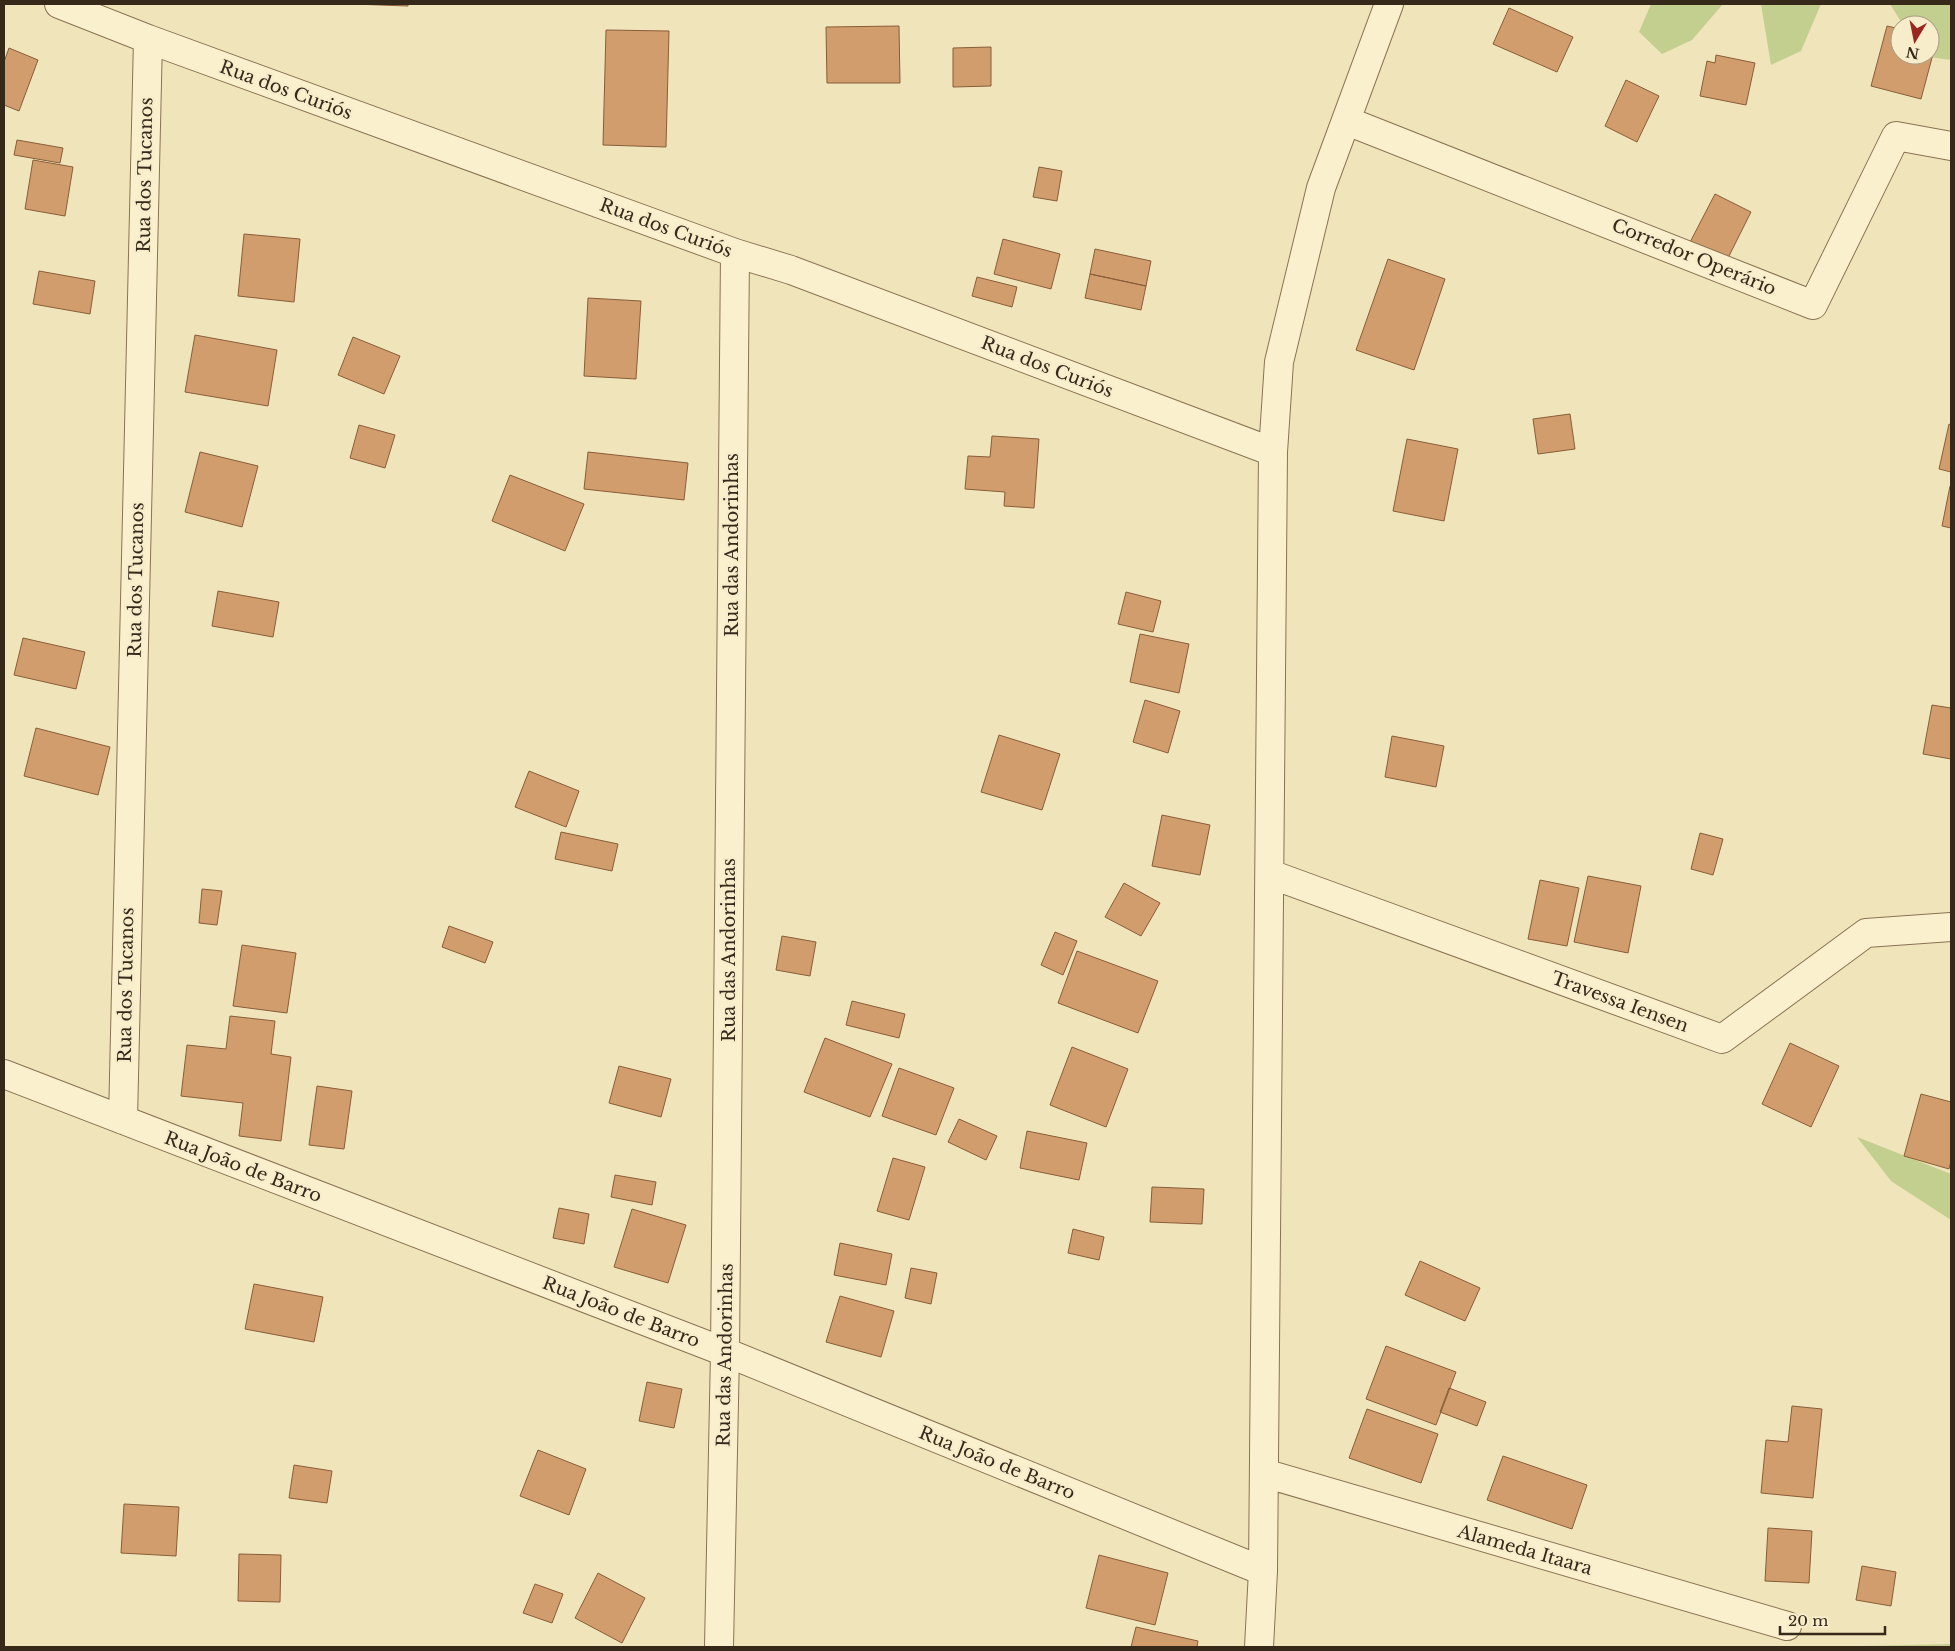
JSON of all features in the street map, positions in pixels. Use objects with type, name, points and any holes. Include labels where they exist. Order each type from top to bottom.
[{"type":"street","name":"Rua dos Curiós","points":[[59,4],[148,40],[735,253],[791,270],[1273,452]]},
{"type":"street","points":[[1259,1647],[1263,1571],[1273,452],[1279,362],[1321,188],[1389,4]]},
{"type":"street","name":"Rua dos Tucanos","points":[[123,1120],[148,40]]},
{"type":"street","name":"Corredor Operário","points":[[1347,121],[1813,305],[1896,136],[1951,146]]},
{"type":"street","name":"Rua das Andorinhas","points":[[720,1647],[725,1352],[735,253]]},
{"type":"street","name":"Travessa Iensen","points":[[1270,874],[1722,1039],[1866,932],[1951,927]]},
{"type":"street","name":"Rua João de Barro","points":[[4,1074],[725,1352],[1263,1571]]},
{"type":"street","name":"Alameda Itaara","points":[[1264,1473],[1787,1626]]},
{"type":"green space","points":[[1651,4],[1723,4],[1692,40],[1662,54],[1639,32]]},
{"type":"green space","points":[[1761,4],[1821,4],[1801,51],[1771,65]]},
{"type":"green space","points":[[1890,4],[1951,4],[1951,60],[1940,58],[1940,15],[1897,15]]},
{"type":"green space","points":[[1857,1137],[1951,1174],[1951,1220],[1891,1181]]},
{"type":"green space","points":[[1951,1644],[1951,1647],[1814,1647]]},
{"type":"building","points":[[353,4],[408,4],[408,6]]},
{"type":"building","points":[[1509,8],[1573,37],[1557,72],[1493,44]]},
{"type":"building","points":[[899,26],[900,83],[827,83],[826,27]]},
{"type":"building","points":[[1887,26],[1890,27],[1890,65],[1930,65],[1921,99],[1871,86]]},
{"type":"building","points":[[606,30],[669,31],[666,147],[603,145]]},
{"type":"building","points":[[991,47],[991,86],[953,87],[953,48]]},
{"type":"building","points":[[9,48],[38,60],[19,111],[4,105],[4,62]]},
{"type":"building","points":[[1716,55],[1755,63],[1746,105],[1700,96],[1707,61],[1715,63]]},
{"type":"building","points":[[1626,80],[1659,96],[1637,142],[1605,126]]},
{"type":"building","points":[[17,140],[63,148],[60,163],[14,155]]},
{"type":"building","points":[[33,160],[73,167],[65,216],[25,209]]},
{"type":"building","points":[[1039,167],[1062,171],[1057,201],[1033,197]]},
{"type":"building","points":[[1715,194],[1751,212],[1724,266],[1687,248]]},
{"type":"building","points":[[244,234],[300,239],[294,302],[238,296]]},
{"type":"building","points":[[1003,239],[1060,254],[1051,289],[994,274]]},
{"type":"building","points":[[1095,249],[1151,261],[1146,286],[1090,274]]},
{"type":"building","points":[[1388,259],[1445,279],[1414,370],[1356,350]]},
{"type":"building","points":[[39,271],[95,281],[90,314],[33,304]]},
{"type":"building","points":[[1090,274],[1146,286],[1141,310],[1085,298]]},
{"type":"building","points":[[977,277],[1017,287],[1012,307],[972,296]]},
{"type":"building","points":[[588,298],[641,301],[636,379],[584,376]]},
{"type":"building","points":[[195,335],[277,350],[268,406],[185,392]]},
{"type":"building","points":[[353,337],[400,356],[384,394],[338,375]]},
{"type":"building","points":[[1570,414],[1575,449],[1538,454],[1533,419]]},
{"type":"building","points":[[1949,424],[1951,425],[1951,472],[1939,469]]},
{"type":"building","points":[[359,425],[395,435],[385,468],[350,458]]},
{"type":"building","points":[[992,436],[1039,439],[1034,508],[1004,506],[1005,492],[965,489],[968,456],[990,457]]},
{"type":"building","points":[[1407,439],[1458,449],[1444,521],[1393,511]]},
{"type":"building","points":[[200,452],[258,466],[242,527],[185,512]]},
{"type":"building","points":[[588,452],[688,463],[684,500],[584,489]]},
{"type":"building","points":[[510,475],[584,504],[565,551],[492,521]]},
{"type":"building","points":[[1951,486],[1951,528],[1942,526]]},
{"type":"building","points":[[218,591],[279,602],[273,637],[212,626]]},
{"type":"building","points":[[1126,592],[1161,601],[1153,632],[1118,624]]},
{"type":"building","points":[[1140,634],[1189,644],[1179,693],[1130,682]]},
{"type":"building","points":[[23,638],[85,652],[76,689],[14,675]]},
{"type":"building","points":[[1145,700],[1180,711],[1168,753],[1133,742]]},
{"type":"building","points":[[1932,705],[1951,708],[1951,759],[1923,754]]},
{"type":"building","points":[[36,728],[110,747],[98,795],[24,776]]},
{"type":"building","points":[[999,735],[1060,754],[1042,810],[981,792]]},
{"type":"building","points":[[1392,736],[1444,746],[1436,787],[1385,777]]},
{"type":"building","points":[[529,771],[579,791],[566,827],[515,807]]},
{"type":"building","points":[[1162,815],[1210,825],[1200,875],[1152,866]]},
{"type":"building","points":[[561,832],[618,844],[612,871],[555,859]]},
{"type":"building","points":[[1700,833],[1723,839],[1713,875],[1691,869]]},
{"type":"building","points":[[1588,876],[1641,886],[1628,953],[1574,942]]},
{"type":"building","points":[[1540,880],[1579,888],[1567,946],[1528,939]]},
{"type":"building","points":[[1124,883],[1160,903],[1141,936],[1105,917]]},
{"type":"building","points":[[202,889],[222,891],[217,925],[199,923]]},
{"type":"building","points":[[449,926],[493,942],[485,963],[442,947]]},
{"type":"building","points":[[1055,932],[1077,941],[1063,975],[1041,965]]},
{"type":"building","points":[[782,936],[816,942],[810,976],[776,970]]},
{"type":"building","points":[[242,945],[296,953],[287,1013],[233,1006]]},
{"type":"building","points":[[1077,951],[1158,981],[1138,1033],[1058,1003]]},
{"type":"building","points":[[852,1001],[905,1014],[899,1038],[846,1025]]},
{"type":"building","points":[[230,1016],[275,1021],[271,1054],[291,1057],[281,1141],[239,1136],[243,1103],[181,1096],[187,1045],[226,1049]]},
{"type":"building","points":[[825,1038],[892,1064],[870,1117],[804,1092]]},
{"type":"building","points":[[1790,1043],[1839,1066],[1811,1127],[1762,1104]]},
{"type":"building","points":[[1072,1047],[1128,1069],[1106,1127],[1050,1105]]},
{"type":"building","points":[[619,1066],[671,1079],[661,1117],[609,1103]]},
{"type":"building","points":[[899,1068],[954,1088],[936,1135],[882,1116]]},
{"type":"building","points":[[317,1086],[352,1091],[344,1149],[309,1145]]},
{"type":"building","points":[[1921,1094],[1951,1102],[1951,1161],[1949,1169],[1904,1156]]},
{"type":"building","points":[[959,1119],[997,1136],[986,1160],[948,1142]]},
{"type":"building","points":[[1027,1131],[1087,1143],[1079,1180],[1020,1168]]},
{"type":"building","points":[[893,1158],[925,1167],[909,1220],[877,1211]]},
{"type":"building","points":[[615,1175],[656,1182],[652,1205],[611,1197]]},
{"type":"building","points":[[1152,1187],[1204,1189],[1202,1224],[1150,1222]]},
{"type":"building","points":[[559,1208],[589,1214],[584,1244],[553,1238]]},
{"type":"building","points":[[632,1209],[686,1225],[668,1283],[614,1267]]},
{"type":"building","points":[[1073,1229],[1104,1237],[1099,1260],[1068,1253]]},
{"type":"building","points":[[840,1243],[892,1254],[886,1285],[834,1275]]},
{"type":"building","points":[[1420,1261],[1480,1288],[1465,1321],[1405,1295]]},
{"type":"building","points":[[911,1268],[937,1273],[931,1304],[905,1298]]},
{"type":"building","points":[[254,1284],[323,1297],[314,1342],[245,1329]]},
{"type":"building","points":[[840,1296],[894,1311],[881,1357],[826,1342]]},
{"type":"building","points":[[1386,1346],[1456,1372],[1436,1425],[1366,1399]]},
{"type":"building","points":[[647,1382],[682,1389],[674,1428],[639,1421]]},
{"type":"building","points":[[1449,1388],[1486,1402],[1477,1426],[1440,1412]]},
{"type":"building","points":[[1792,1406],[1822,1409],[1813,1498],[1761,1493],[1766,1440],[1788,1442]]},
{"type":"building","points":[[1367,1409],[1438,1434],[1421,1483],[1349,1458]]},
{"type":"building","points":[[538,1450],[586,1469],[569,1515],[520,1496]]},
{"type":"building","points":[[1503,1456],[1587,1485],[1572,1529],[1487,1500]]},
{"type":"building","points":[[294,1465],[332,1471],[327,1503],[289,1498]]},
{"type":"building","points":[[124,1504],[179,1507],[176,1556],[121,1553]]},
{"type":"building","points":[[1768,1528],[1812,1531],[1809,1583],[1765,1581]]},
{"type":"building","points":[[239,1554],[281,1555],[280,1602],[238,1601]]},
{"type":"building","points":[[1099,1555],[1168,1573],[1155,1625],[1086,1608]]},
{"type":"building","points":[[1862,1566],[1896,1572],[1891,1606],[1856,1600]]},
{"type":"building","points":[[598,1573],[645,1598],[622,1643],[575,1618]]},
{"type":"building","points":[[535,1584],[563,1594],[552,1623],[523,1613]]},
{"type":"building","points":[[1136,1627],[1198,1641],[1197,1647],[1131,1647]]}]
